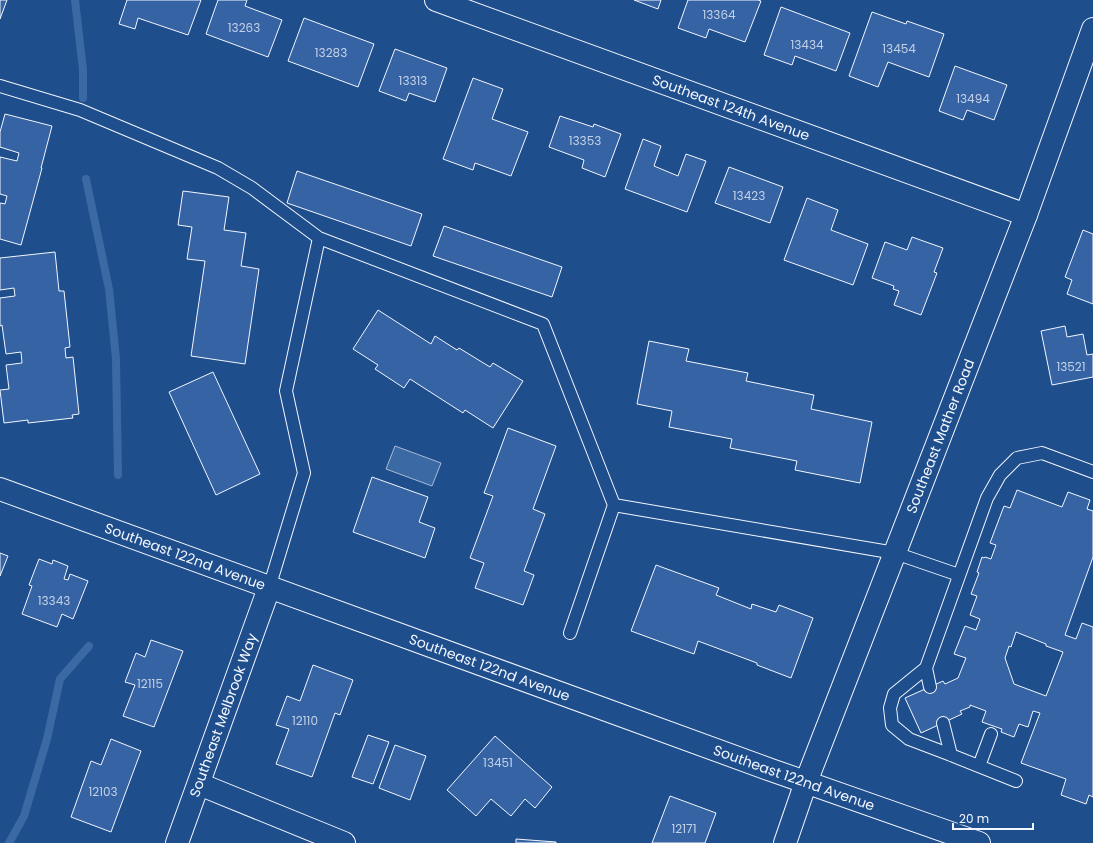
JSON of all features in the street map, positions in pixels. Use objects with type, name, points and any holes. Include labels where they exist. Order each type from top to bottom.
[{"type":"street","name":"Southeast 124th Avenue","points":[[436,0],[1026,215]]},
{"type":"street","name":"Southeast Mather Road","points":[[785,843],[806,782],[1026,215],[1093,29]]},
{"type":"street","name":"Southeast 122nd Avenue","points":[[0,489],[269,588],[979,843]]},
{"type":"street","name":"Southeast Melbrook Way","points":[[177,843],[269,588]]},
{"type":"street","points":[[199,784],[344,843]]},
{"type":"lane","points":[[0,86],[80,110],[218,168],[252,188],[319,238],[543,324],[614,505],[570,633]]},
{"type":"lane","points":[[269,588],[304,473],[286,391],[319,238]]},
{"type":"lane","points":[[1016,781],[909,740],[892,725],[890,708],[894,694],[926,668],[987,498],[1000,475],[1017,458],[1042,454],[1093,472]]},
{"type":"lane","points":[[614,505],[895,553],[959,575]]},
{"type":"lane","points":[[926,668],[930,687]]},
{"type":"lane","points":[[943,723],[951,755]]},
{"type":"lane","points":[[979,766],[991,734]]},
{"type":"water","points":[[395,446],[441,463],[432,486],[386,469]]},
{"type":"building","points":[[0,0],[7,0],[0,19]]},
{"type":"building","points":[[127,0],[201,0],[188,35],[138,18],[135,29],[119,24]]},
{"type":"building","points":[[218,0],[247,0],[245,6],[282,20],[268,57],[206,34]]},
{"type":"building","points":[[634,0],[661,0],[658,9]]},
{"type":"building","points":[[688,0],[761,1],[745,42],[709,29],[706,38],[678,28]]},
{"type":"building","points":[[781,7],[850,33],[836,71],[795,56],[792,65],[764,55]]},
{"type":"building","points":[[872,12],[906,24],[907,21],[944,34],[929,77],[888,62],[878,87],[849,76]]},
{"type":"building","points":[[304,18],[374,44],[358,87],[288,61]]},
{"type":"building","points":[[395,49],[447,68],[435,102],[409,93],[406,101],[379,91]]},
{"type":"building","points":[[955,66],[1007,85],[994,120],[967,110],[963,120],[939,111]]},
{"type":"building","points":[[473,78],[503,89],[492,119],[528,132],[511,176],[475,163],[473,170],[443,159]]},
{"type":"building","points":[[5,114],[52,126],[21,245],[0,239],[0,203],[5,204],[7,196],[0,194],[0,157],[17,161],[19,153],[0,147],[0,132]]},
{"type":"building","points":[[560,116],[593,127],[594,124],[621,134],[605,177],[582,168],[584,160],[549,147]]},
{"type":"building","points":[[643,139],[661,146],[654,166],[678,176],[686,154],[706,161],[687,212],[625,189]]},
{"type":"building","points":[[729,167],[783,187],[770,223],[715,203]]},
{"type":"building","points":[[297,171],[422,214],[411,246],[287,203]]},
{"type":"building","points":[[183,191],[229,197],[224,230],[246,233],[241,266],[259,269],[245,364],[191,356],[205,261],[187,259],[192,227],[178,225]]},
{"type":"building","points":[[807,198],[838,210],[831,230],[868,244],[853,285],[784,260]]},
{"type":"building","points":[[444,226],[562,267],[552,297],[433,256]]},
{"type":"building","points":[[1083,230],[1093,234],[1093,304],[1067,294],[1072,280],[1065,277]]},
{"type":"building","points":[[912,237],[943,248],[934,272],[937,273],[921,315],[894,305],[899,291],[893,289],[894,286],[872,278],[885,242],[907,250]]},
{"type":"building","points":[[55,252],[59,291],[64,291],[70,347],[65,348],[66,358],[73,357],[79,414],[72,415],[73,418],[28,423],[28,420],[4,423],[0,390],[9,389],[6,365],[22,363],[21,352],[6,354],[2,325],[0,326],[0,298],[15,296],[14,288],[0,290],[0,258]]},
{"type":"building","points":[[378,310],[431,344],[435,336],[457,350],[459,348],[490,367],[493,363],[523,381],[493,428],[465,410],[463,413],[410,379],[404,388],[375,369],[378,365],[353,349]]},
{"type":"building","points":[[1065,326],[1067,337],[1083,334],[1087,355],[1093,354],[1093,377],[1052,385],[1041,331]]},
{"type":"building","points":[[649,341],[689,349],[686,361],[748,373],[746,381],[814,395],[811,409],[872,422],[860,483],[795,470],[797,461],[730,448],[732,439],[669,427],[672,411],[637,404]]},
{"type":"building","points":[[213,372],[260,474],[216,495],[169,392]]},
{"type":"building","points":[[508,428],[556,446],[533,509],[545,514],[524,571],[534,575],[523,605],[475,588],[484,563],[470,558],[493,496],[484,493]]},
{"type":"building","points":[[372,477],[428,497],[419,522],[435,528],[425,558],[353,532]]},
{"type":"building","points":[[1017,490],[1062,507],[1068,492],[1090,500],[1087,509],[1093,511],[1093,557],[1065,635],[1076,639],[1082,623],[1093,627],[1093,797],[1089,795],[1086,804],[1061,795],[1066,779],[1021,763],[1040,713],[1033,711],[1028,727],[1019,724],[1014,737],[1001,732],[1002,729],[982,722],[986,711],[970,705],[970,707],[960,711],[962,714],[921,733],[905,698],[943,681],[945,684],[958,678],[966,658],[954,654],[965,626],[976,630],[980,619],[970,615],[977,596],[971,594],[979,573],[977,572],[982,557],[991,559],[996,545],[990,543],[1004,506],[1010,508]],"holes":[[[1016,632],[1046,644],[1046,646],[1063,652],[1046,696],[1014,684],[1005,658],[1009,646],[1011,647]]]},
{"type":"building","points":[[0,553],[8,556],[0,576]]},
{"type":"building","points":[[39,559],[52,564],[53,560],[68,566],[64,579],[68,580],[70,574],[88,581],[73,619],[62,614],[57,627],[22,614],[32,586],[29,585]]},
{"type":"building","points":[[656,565],[719,588],[716,595],[751,609],[752,604],[776,612],[779,605],[813,618],[791,678],[757,665],[757,663],[698,641],[694,654],[631,631]]},
{"type":"building","points":[[151,640],[183,651],[154,727],[123,716],[135,685],[125,682],[136,653],[145,657]]},
{"type":"building","points":[[313,665],[353,680],[340,715],[335,713],[312,777],[276,764],[289,729],[276,725],[287,696],[300,701]]},
{"type":"building","points":[[368,735],[389,742],[373,784],[352,777]]},
{"type":"building","points":[[495,736],[552,787],[535,808],[525,799],[511,816],[491,799],[476,816],[447,790]]},
{"type":"building","points":[[111,739],[141,751],[111,832],[71,817],[91,761],[101,765]]},
{"type":"building","points":[[395,745],[426,756],[410,800],[379,788]]},
{"type":"building","points":[[670,796],[716,813],[705,843],[652,843]]},
{"type":"building","points":[[516,839],[556,842],[556,843],[516,843]]},
{"type":"waterway","points":[[75,0],[83,70],[83,98]]},
{"type":"waterway","points":[[86,179],[109,289],[116,359],[118,475]]},
{"type":"waterway","points":[[9,843],[24,816],[47,739],[60,679],[89,646]]}]
